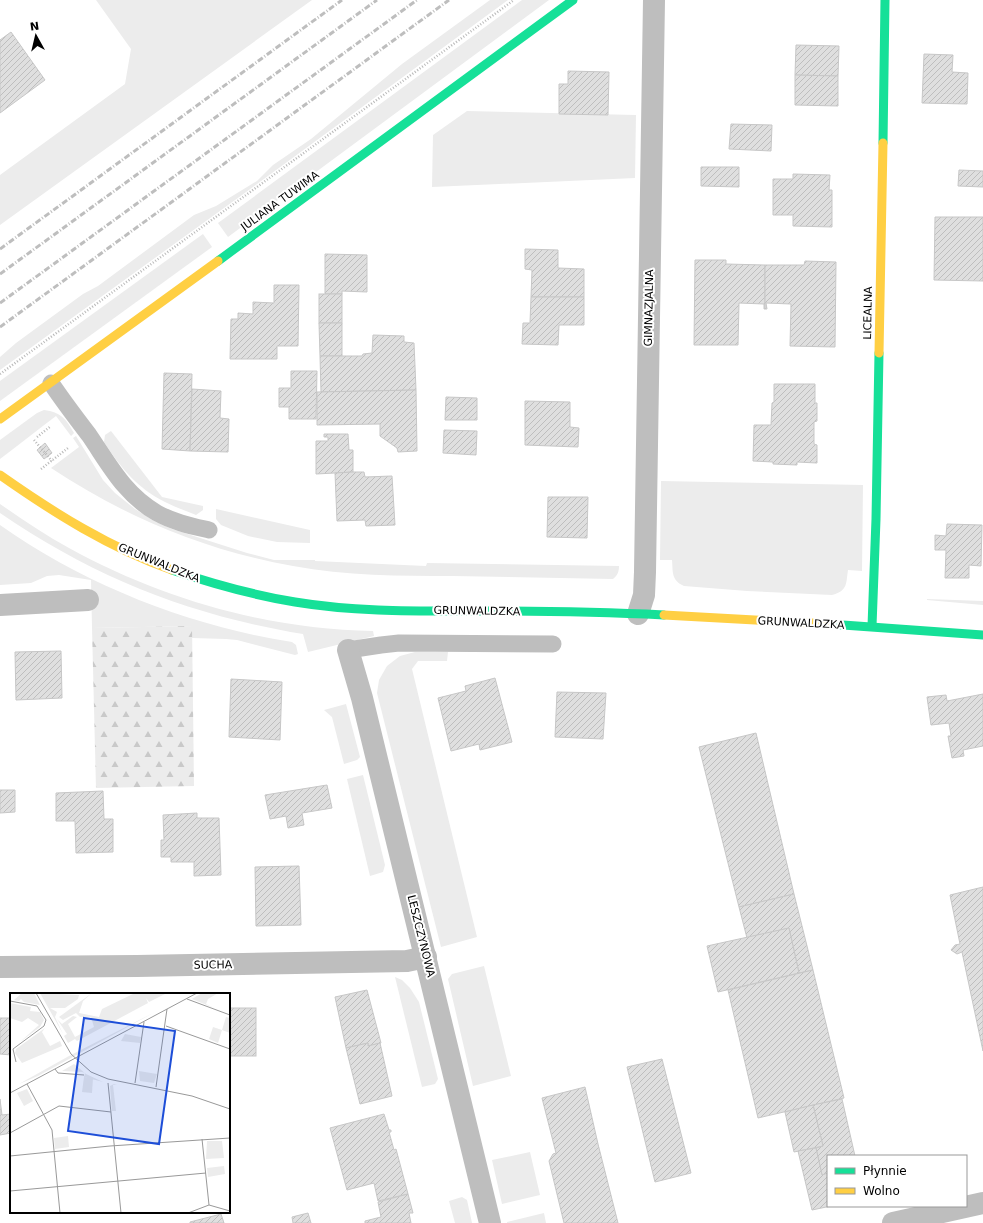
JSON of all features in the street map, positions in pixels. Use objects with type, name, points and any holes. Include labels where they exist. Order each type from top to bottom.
[{"type":"street","name":"JULIANA TUWIMA","points":[[0,420],[573,0]]},
{"type":"street","name":"GIMNAZJALNA","points":[[638,614],[644,595],[645,572],[654,0]]},
{"type":"street","name":"LICEALNA","points":[[872,626],[876,511],[885,0]]},
{"type":"street","name":"GRUNWALDZKA","points":[[0,475],[36,501],[68,521],[118,547],[169,568],[220,586],[263,596],[314,605],[360,609],[638,614],[872,626],[983,635]]},
{"type":"street","points":[[0,605],[88,600]]},
{"type":"street","name":"LESZCZYNOWA","points":[[348,650],[362,698],[490,1223]]},
{"type":"street","name":"SUCHA","points":[[0,967],[407,961],[426,957]]},
{"type":"street","points":[[967,1207],[983,1203]]},
{"type":"street","points":[[893,1223],[965,1207]]},
{"type":"lane","points":[[51,383],[90,436],[116,477],[129,490],[157,513],[176,521],[209,530]]},
{"type":"lane","points":[[348,650],[381,644],[399,643],[553,644]]},
{"type":"path","points":[[0,374],[514,0]]},
{"type":"path","points":[[37,437],[50,427]]},
{"type":"path","points":[[34,440],[53,460]]},
{"type":"path","points":[[46,466],[68,449]]},
{"type":"green space","points":[[96,0],[312,0],[0,225],[0,175],[125,84],[131,49]]},
{"type":"green space","points":[[490,0],[508,0],[0,370],[0,357],[16,343],[83,294],[98,286],[194,215],[216,206],[257,181],[273,165],[311,139],[402,64]]},
{"type":"green space","points":[[522,0],[549,0],[228,237],[218,223]]},
{"type":"green space","points":[[467,111],[636,115],[635,178],[432,187],[433,135]]},
{"type":"green space","points":[[203,234],[212,247],[0,401],[0,381]]},
{"type":"green space","points":[[44,410],[59,414],[74,433],[71,436],[56,416],[0,459],[0,440],[37,413]]},
{"type":"green space","points":[[111,431],[162,497],[203,506],[203,510],[196,515],[180,509],[165,502],[138,484],[123,469],[104,442],[105,435]]},
{"type":"green space","points":[[76,436],[103,480],[115,493],[135,509],[156,522],[172,529],[274,560],[315,560],[426,566],[427,563],[619,566],[618,571],[613,579],[353,574],[293,566],[260,559],[228,551],[167,530],[108,502],[51,468],[79,447],[73,438]]},
{"type":"green space","points":[[661,481],[863,485],[862,571],[848,570],[844,589],[832,595],[684,586],[675,578],[672,560],[660,560]]},
{"type":"green space","points":[[0,504],[69,548],[104,566],[178,596],[216,608],[254,617],[333,629],[373,631],[374,636],[308,652],[303,634],[261,626],[182,605],[144,591],[108,575],[71,557],[0,513]]},
{"type":"green space","points":[[216,509],[310,530],[310,543],[277,542],[248,536],[221,525],[216,519]]},
{"type":"green space","points":[[0,525],[33,547],[67,566],[139,600],[177,614],[215,625],[253,635],[292,642],[296,645],[298,654],[295,655],[237,640],[192,638],[192,626],[92,628],[91,580],[59,575],[47,576],[31,583],[0,585]]},
{"type":"green space","points":[[927,600],[983,601],[983,605]]},
{"type":"green space","points":[[192,626],[194,786],[96,788],[92,628]]},
{"type":"green space","points":[[415,652],[448,652],[447,661],[418,661],[412,669],[477,937],[441,947],[377,693],[379,680],[387,666],[400,656]]},
{"type":"green space","points":[[346,704],[360,757],[357,760],[344,764],[332,717],[324,710]]},
{"type":"green space","points":[[363,775],[385,865],[383,872],[370,876],[347,779]]},
{"type":"green space","points":[[484,966],[511,1076],[473,1086],[448,979],[452,974]]},
{"type":"green space","points":[[395,977],[402,980],[410,988],[419,1002],[438,1079],[435,1084],[422,1087]]},
{"type":"green space","points":[[530,1152],[540,1195],[502,1204],[492,1160]]},
{"type":"green space","points":[[462,1197],[467,1200],[472,1223],[455,1223],[449,1201]]},
{"type":"green space","points":[[544,1213],[546,1223],[507,1223],[507,1222]]},
{"type":"building","points":[[11,32],[45,80],[0,113],[0,40]]},
{"type":"building","points":[[796,45],[839,46],[838,76],[795,75]]},
{"type":"building","points":[[924,54],[953,55],[952,72],[968,73],[967,104],[922,103]]},
{"type":"building","points":[[568,71],[609,72],[608,115],[559,114],[559,84],[568,84]]},
{"type":"building","points":[[795,75],[838,76],[838,106],[795,105]]},
{"type":"building","points":[[731,124],[772,125],[771,151],[729,149]]},
{"type":"building","points":[[701,167],[739,167],[739,187],[701,186]]},
{"type":"building","points":[[959,170],[983,171],[983,187],[958,186]]},
{"type":"building","points":[[793,174],[830,175],[829,190],[832,190],[832,227],[793,226],[793,215],[773,215],[773,179],[793,179]]},
{"type":"building","points":[[935,217],[983,217],[983,281],[934,280]]},
{"type":"building","points":[[525,249],[558,250],[558,268],[584,269],[584,297],[531,297],[532,270],[525,269]]},
{"type":"building","points":[[325,254],[367,255],[367,292],[342,291],[342,294],[325,294]]},
{"type":"building","points":[[695,260],[726,260],[726,264],[765,265],[765,309],[764,304],[739,303],[738,345],[694,345]]},
{"type":"building","points":[[805,261],[836,262],[835,347],[790,346],[791,304],[766,303],[767,309],[765,309],[765,265],[804,265]]},
{"type":"building","points":[[274,285],[299,285],[298,346],[277,346],[277,359],[230,359],[231,319],[238,319],[238,313],[253,314],[253,302],[274,303]]},
{"type":"building","points":[[319,294],[342,294],[342,323],[319,323]]},
{"type":"building","points":[[531,297],[584,297],[584,325],[559,325],[558,345],[522,344],[523,323],[530,323]]},
{"type":"building","points":[[319,323],[342,323],[342,356],[320,356]]},
{"type":"building","points":[[373,335],[404,336],[404,342],[414,343],[416,390],[321,392],[320,356],[362,356],[363,354],[372,353]]},
{"type":"building","points":[[291,371],[317,371],[316,419],[289,419],[289,407],[279,407],[279,388],[291,388]]},
{"type":"building","points":[[164,373],[192,374],[190,451],[162,449]]},
{"type":"building","points":[[774,384],[815,384],[817,421],[814,422],[814,444],[817,445],[817,463],[797,462],[797,465],[753,461],[754,425],[771,425],[772,403],[774,402]]},
{"type":"building","points":[[192,389],[221,391],[220,418],[229,419],[228,452],[190,451]]},
{"type":"building","points":[[416,390],[417,451],[398,452],[397,448],[380,436],[380,424],[317,425],[317,392]]},
{"type":"building","points":[[446,397],[477,398],[477,420],[445,420]]},
{"type":"building","points":[[525,401],[570,402],[570,427],[579,428],[578,447],[525,445]]},
{"type":"building","points":[[444,430],[477,431],[476,455],[443,453]]},
{"type":"building","points":[[324,434],[348,434],[349,450],[353,450],[353,472],[316,474],[316,441],[328,441],[328,437],[324,437]]},
{"type":"building","points":[[45,443],[52,453],[44,459],[37,450]]},
{"type":"building","points":[[364,472],[365,477],[392,476],[395,525],[366,526],[365,520],[337,521],[335,473]]},
{"type":"building","points":[[548,497],[588,497],[587,538],[547,537]]},
{"type":"building","points":[[947,524],[982,525],[981,566],[969,565],[969,578],[945,578],[946,550],[935,550],[935,535],[946,536]]},
{"type":"building","points":[[61,651],[62,698],[16,700],[15,652]]},
{"type":"building","points":[[495,678],[512,742],[480,750],[479,744],[451,751],[438,698],[466,691],[465,686]]},
{"type":"building","points":[[231,679],[282,682],[280,740],[229,737]]},
{"type":"building","points":[[557,692],[606,693],[603,739],[555,737]]},
{"type":"building","points":[[983,694],[983,746],[963,750],[964,756],[952,758],[948,736],[951,736],[949,723],[931,725],[927,697],[946,695],[947,701]]},
{"type":"building","points":[[756,733],[794,894],[739,907],[699,747]]},
{"type":"building","points":[[327,785],[332,808],[302,813],[304,825],[288,828],[286,816],[270,819],[265,795]]},
{"type":"building","points":[[0,790],[15,790],[15,812],[0,813]]},
{"type":"building","points":[[103,791],[104,819],[113,819],[113,852],[76,853],[75,821],[56,821],[56,793]]},
{"type":"building","points":[[197,813],[197,818],[219,818],[221,875],[194,876],[194,862],[171,862],[171,857],[161,857],[161,840],[164,840],[163,815]]},
{"type":"building","points":[[299,866],[301,925],[256,926],[255,867]]},
{"type":"building","points":[[983,887],[983,1051],[962,952],[957,954],[951,950],[955,945],[960,944],[950,895]]},
{"type":"building","points":[[794,894],[813,970],[799,973],[789,928],[747,938],[739,907]]},
{"type":"building","points":[[789,928],[799,973],[718,992],[707,946]]},
{"type":"building","points":[[813,970],[844,1098],[758,1118],[728,990]]},
{"type":"building","points":[[367,990],[381,1043],[368,1046],[368,1043],[346,1048],[335,997]]},
{"type":"building","points":[[230,1008],[256,1008],[256,1056],[230,1056]]},
{"type":"building","points":[[0,1018],[10,1018],[10,1055],[0,1054]]},
{"type":"building","points":[[368,1043],[368,1046],[380,1043],[392,1096],[360,1104],[346,1048]]},
{"type":"building","points":[[662,1059],[691,1173],[655,1182],[627,1067]]},
{"type":"building","points":[[585,1087],[618,1223],[564,1223],[549,1161],[553,1154],[556,1153],[542,1098]]},
{"type":"building","points":[[0,1099],[2,1115],[10,1114],[10,1133],[0,1135]]},
{"type":"building","points":[[842,1099],[855,1155],[827,1155],[827,1173],[822,1175],[816,1148],[823,1146],[813,1105]]},
{"type":"building","points":[[813,1105],[823,1146],[794,1152],[785,1112]]},
{"type":"building","points":[[384,1114],[389,1130],[391,1130],[391,1132],[389,1132],[394,1150],[396,1149],[408,1194],[378,1201],[374,1183],[347,1190],[330,1128]]},
{"type":"building","points":[[816,1148],[822,1175],[827,1173],[827,1207],[812,1210],[798,1151]]},
{"type":"building","points":[[408,1194],[413,1213],[409,1213],[411,1223],[365,1223],[365,1221],[381,1217],[378,1202]]},
{"type":"building","points":[[308,1213],[311,1223],[293,1223],[292,1217]]},
{"type":"building","points":[[221,1214],[224,1223],[190,1223],[190,1222]]},
{"type":"railway","points":[[0,249],[342,0]]},
{"type":"railway","points":[[0,274],[377,0]]},
{"type":"railway","points":[[0,303],[417,0]]},
{"type":"railway","points":[[0,327],[449,0]]},
{"type":"traffic: fast","points":[[218,261],[573,0]]},
{"type":"traffic: fast","points":[[883,143],[885,0]]},
{"type":"traffic: fast","points":[[872,626],[876,519],[879,353]]},
{"type":"traffic: fast","points":[[172,570],[264,596],[340,608],[408,611],[547,611],[664,615]]},
{"type":"traffic: fast","points":[[829,624],[983,635]]},
{"type":"traffic: slow","points":[[879,353],[883,143]]},
{"type":"traffic: slow","points":[[0,419],[218,261]]},
{"type":"traffic: slow","points":[[0,475],[41,503],[83,528],[127,551],[172,570]]},
{"type":"traffic: slow","points":[[664,615],[829,624]]}]
